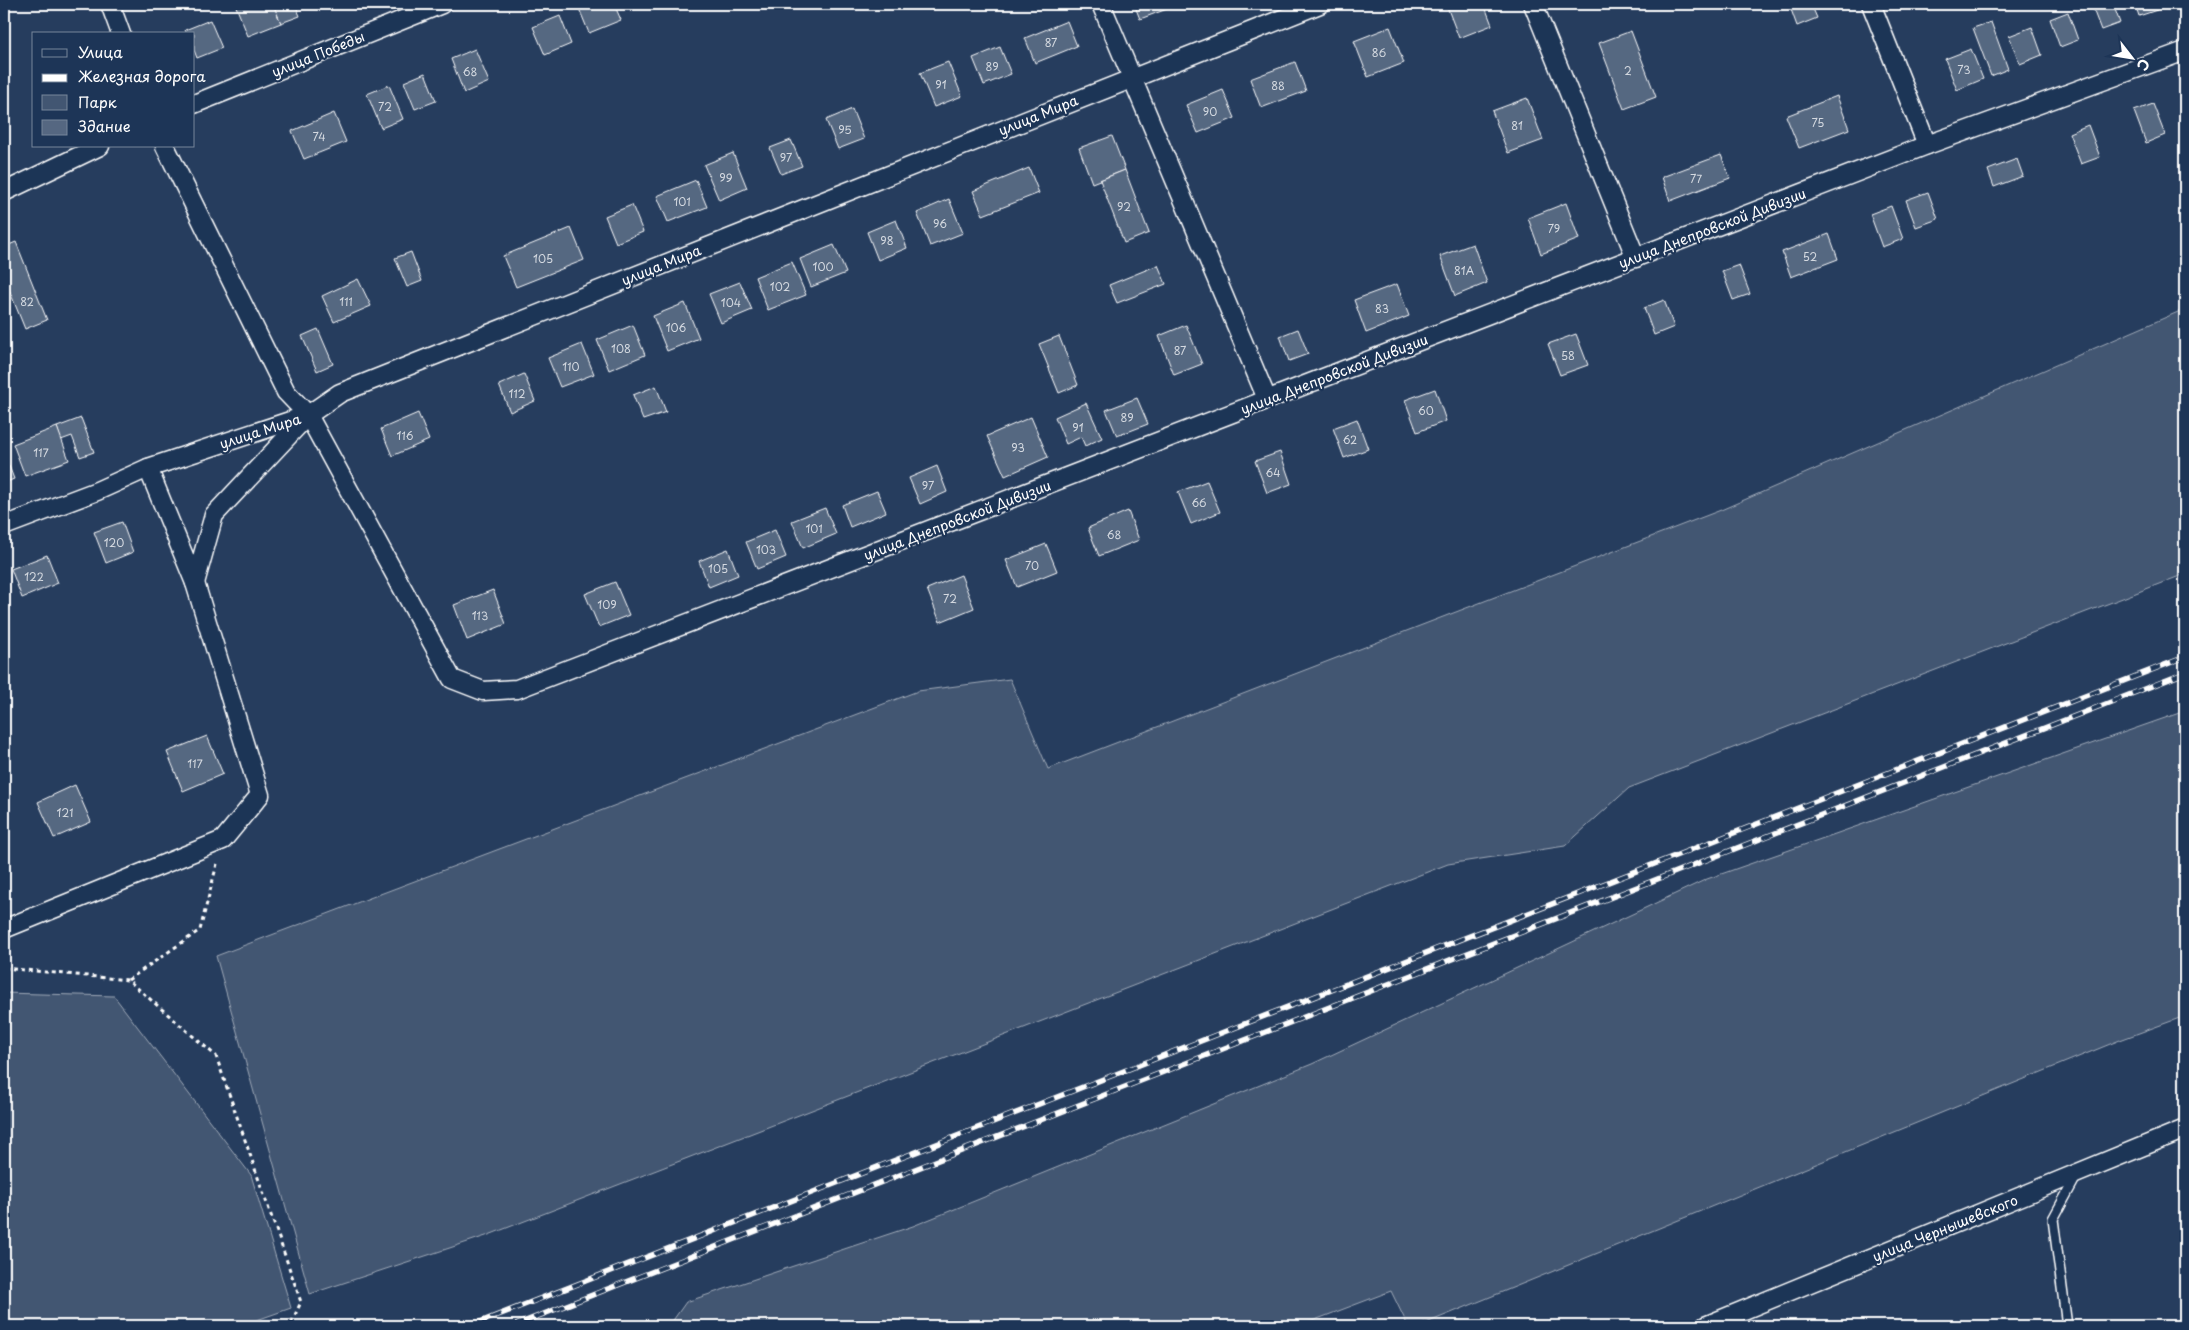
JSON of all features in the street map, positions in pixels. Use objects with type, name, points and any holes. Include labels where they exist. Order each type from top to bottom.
[{"type":"street","points":[[110,4],[120,32]]},
{"type":"street","name":"улица Победы","points":[[195,104],[442,4]]},
{"type":"street","points":[[1101,4],[1267,400]]},
{"type":"street","name":"улица Мира","points":[[4,526],[97,492],[148,468],[308,415],[340,393],[1320,4]]},
{"type":"street","points":[[1534,4],[1636,258]]},
{"type":"street","points":[[1871,4],[1927,146]]},
{"type":"street","name":"улица Днепровской Дивизии","points":[[308,415],[452,679],[483,691],[517,689],[1927,146],[2185,51]]},
{"type":"street","points":[[4,192],[96,148]]},
{"type":"street","points":[[166,148],[286,392],[308,415],[214,515],[195,583]]},
{"type":"street","points":[[4,929],[223,840],[260,794],[195,583],[148,468]]},
{"type":"street","name":"улица Чернышевского","points":[[1705,1326],[2185,1129]]},
{"type":"lane","points":[[2067,1326],[2053,1219],[2078,1173]]},
{"type":"path","points":[[128,980],[200,930],[223,840]]},
{"type":"path","points":[[4,968],[128,980],[216,1056],[301,1302],[290,1326]]},
{"type":"green space","points":[[2185,309],[2185,574],[1629,788],[1565,846],[1448,864],[486,1236],[310,1294],[216,956],[918,691],[1010,679],[1048,769],[1721,510]]},
{"type":"green space","points":[[2185,711],[2185,1016],[2120,1040],[1419,1326],[1408,1326],[1391,1291],[1299,1326],[669,1326],[686,1302],[913,1226],[1312,1064],[1707,879]]},
{"type":"green space","points":[[4,993],[114,996],[251,1175],[291,1308],[240,1326],[4,1326]]},
{"type":"building","points":[[235,4],[273,4],[281,23],[248,36]]},
{"type":"building","points":[[273,4],[295,4],[300,16],[281,23]]},
{"type":"building","points":[[583,4],[614,4],[621,20],[589,33],[578,6]]},
{"type":"building","points":[[650,4],[666,4],[652,9]]},
{"type":"building","points":[[1134,4],[1165,4],[1167,9],[1140,19]]},
{"type":"building","points":[[1446,4],[1484,4],[1492,25],[1459,38]]},
{"type":"building","points":[[1789,4],[1811,4],[1817,18],[1797,26]]},
{"type":"building","points":[[1923,4],[1939,4],[1925,9]]},
{"type":"building","points":[[2091,4],[2113,4],[2120,23],[2101,30]]},
{"type":"building","points":[[2135,4],[2155,4],[2157,10],[2139,16]]},
{"type":"building","points":[[2068,12],[2078,40],[2060,47],[2050,19]]},
{"type":"building","points":[[560,16],[571,44],[545,55],[533,27]]},
{"type":"building","points":[[210,20],[222,48],[197,58],[195,53],[195,32],[186,32],[185,30]]},
{"type":"building","points":[[1067,21],[1077,46],[1035,63],[1025,38]]},
{"type":"building","points":[[1991,22],[2008,69],[1991,76],[1973,28]]},
{"type":"building","points":[[1390,27],[1404,63],[1368,77],[1354,41]]},
{"type":"building","points":[[2032,27],[2042,55],[2020,64],[2009,36]]},
{"type":"building","points":[[1631,31],[1656,97],[1624,109],[1599,43]]},
{"type":"building","points":[[1000,47],[1011,74],[984,85],[973,58]]},
{"type":"building","points":[[475,49],[489,82],[464,93],[451,59]]},
{"type":"building","points":[[1971,49],[1983,79],[1957,90],[1945,59]]},
{"type":"building","points":[[948,62],[962,96],[934,107],[920,73]]},
{"type":"building","points":[[1295,62],[1306,91],[1261,108],[1250,79]]},
{"type":"building","points":[[425,73],[436,101],[415,109],[404,82]]},
{"type":"building","points":[[389,85],[403,119],[381,128],[367,94]]},
{"type":"building","points":[[1223,90],[1235,118],[1198,133],[1186,105]]},
{"type":"building","points":[[1837,96],[1849,129],[1799,148],[1786,116]]},
{"type":"building","points":[[1527,98],[1543,140],[1508,153],[1492,111]]},
{"type":"building","points":[[2153,104],[2165,135],[2146,143],[2134,111]]},
{"type":"building","points":[[852,109],[864,139],[838,149],[826,120]]},
{"type":"building","points":[[334,113],[346,142],[304,159],[292,131]]},
{"type":"building","points":[[2088,125],[2100,157],[2081,164],[2069,133]]},
{"type":"building","points":[[1112,136],[1125,170],[1092,183],[1079,148]]},
{"type":"building","points":[[791,140],[802,166],[781,174],[770,148]]},
{"type":"building","points":[[733,153],[747,188],[719,200],[704,165]]},
{"type":"building","points":[[1721,155],[1730,178],[1670,201],[1662,177]]},
{"type":"building","points":[[2017,159],[2023,176],[1994,187],[1988,170]]},
{"type":"building","points":[[1029,168],[1039,193],[983,215],[973,191]]},
{"type":"building","points":[[1125,170],[1149,233],[1124,243],[1100,180]]},
{"type":"building","points":[[696,180],[707,207],[668,222],[657,196]]},
{"type":"building","points":[[1928,192],[1938,219],[1916,227],[1906,200]]},
{"type":"building","points":[[949,199],[963,233],[930,246],[917,213]]},
{"type":"building","points":[[1566,203],[1579,239],[1541,254],[1528,218]]},
{"type":"building","points":[[632,205],[643,232],[616,243],[605,216]]},
{"type":"building","points":[[1891,206],[1903,239],[1882,247],[1870,214]]},
{"type":"building","points":[[896,220],[907,248],[878,260],[867,232]]},
{"type":"building","points":[[571,228],[584,260],[516,287],[503,256]]},
{"type":"building","points":[[1829,234],[1838,259],[1791,277],[1782,252]]},
{"type":"building","points":[[16,242],[47,320],[25,329],[4,277],[4,247]]},
{"type":"building","points":[[1473,244],[1487,283],[1455,296],[1440,256]]},
{"type":"building","points":[[834,245],[846,273],[811,287],[800,259]]},
{"type":"building","points":[[411,252],[422,281],[407,287],[395,258]]},
{"type":"building","points":[[792,262],[806,295],[768,310],[755,277]]},
{"type":"building","points":[[1158,265],[1166,284],[1117,303],[1109,285]]},
{"type":"building","points":[[1739,265],[1750,294],[1733,300],[1722,271]]},
{"type":"building","points":[[358,279],[371,306],[334,322],[322,296]]},
{"type":"building","points":[[740,282],[752,310],[721,323],[709,294]]},
{"type":"building","points":[[1397,284],[1409,316],[1366,333],[1354,300]]},
{"type":"building","points":[[1664,300],[1674,327],[1654,335],[1644,308]]},
{"type":"building","points":[[685,303],[699,338],[667,351],[653,316]]},
{"type":"building","points":[[633,325],[645,355],[609,370],[597,340]]},
{"type":"building","points":[[1186,325],[1202,364],[1174,375],[1159,336]]},
{"type":"building","points":[[318,329],[333,364],[317,371],[302,336]]},
{"type":"building","points":[[1298,329],[1308,354],[1289,361],[1280,336]]},
{"type":"building","points":[[1576,334],[1588,365],[1560,375],[1548,344]]},
{"type":"building","points":[[1059,336],[1078,385],[1059,393],[1039,344]]},
{"type":"building","points":[[582,344],[594,374],[560,387],[548,358]]},
{"type":"building","points":[[524,374],[535,401],[510,412],[499,385]]},
{"type":"building","points":[[656,386],[666,412],[643,420],[633,395]]},
{"type":"building","points":[[1435,389],[1446,421],[1417,432],[1405,400]]},
{"type":"building","points":[[1137,398],[1148,424],[1117,436],[1106,410]]},
{"type":"building","points":[[1086,403],[1102,438],[1085,446],[1081,437],[1066,444],[1055,417]]},
{"type":"building","points":[[418,413],[429,440],[392,456],[381,429]]},
{"type":"building","points":[[1031,417],[1048,457],[1005,476],[987,436]]},
{"type":"building","points":[[81,418],[94,452],[80,457],[72,436],[61,440],[57,427]]},
{"type":"building","points":[[1357,419],[1368,449],[1344,458],[1333,428]]},
{"type":"building","points":[[57,427],[69,460],[25,476],[13,444]]},
{"type":"building","points":[[1280,452],[1291,484],[1267,493],[1255,461]]},
{"type":"building","points":[[4,453],[14,479],[4,483]]},
{"type":"building","points":[[937,466],[947,492],[920,504],[909,478]]},
{"type":"building","points":[[1207,481],[1220,512],[1191,524],[1178,492]]},
{"type":"building","points":[[877,491],[886,512],[850,527],[842,505]]},
{"type":"building","points":[[825,508],[836,534],[803,548],[792,521]]},
{"type":"building","points":[[1128,511],[1139,540],[1099,556],[1088,528]]},
{"type":"building","points":[[122,522],[133,552],[106,563],[94,532]]},
{"type":"building","points":[[775,530],[786,557],[757,569],[746,542]]},
{"type":"building","points":[[1046,544],[1057,571],[1017,587],[1006,560]]},
{"type":"building","points":[[728,549],[738,575],[709,587],[699,561]]},
{"type":"building","points":[[47,555],[58,583],[22,598],[11,569]]},
{"type":"building","points":[[961,575],[974,608],[940,622],[927,589]]},
{"type":"building","points":[[615,582],[629,615],[599,627],[585,594]]},
{"type":"building","points":[[493,590],[506,624],[467,640],[454,605]]},
{"type":"building","points":[[207,736],[223,774],[183,791],[167,752]]},
{"type":"building","points":[[75,785],[91,822],[54,838],[38,802]]},
{"type":"railway","points":[[470,1326],[2185,657]]},
{"type":"railway","points":[[513,1326],[2185,673]]}]
